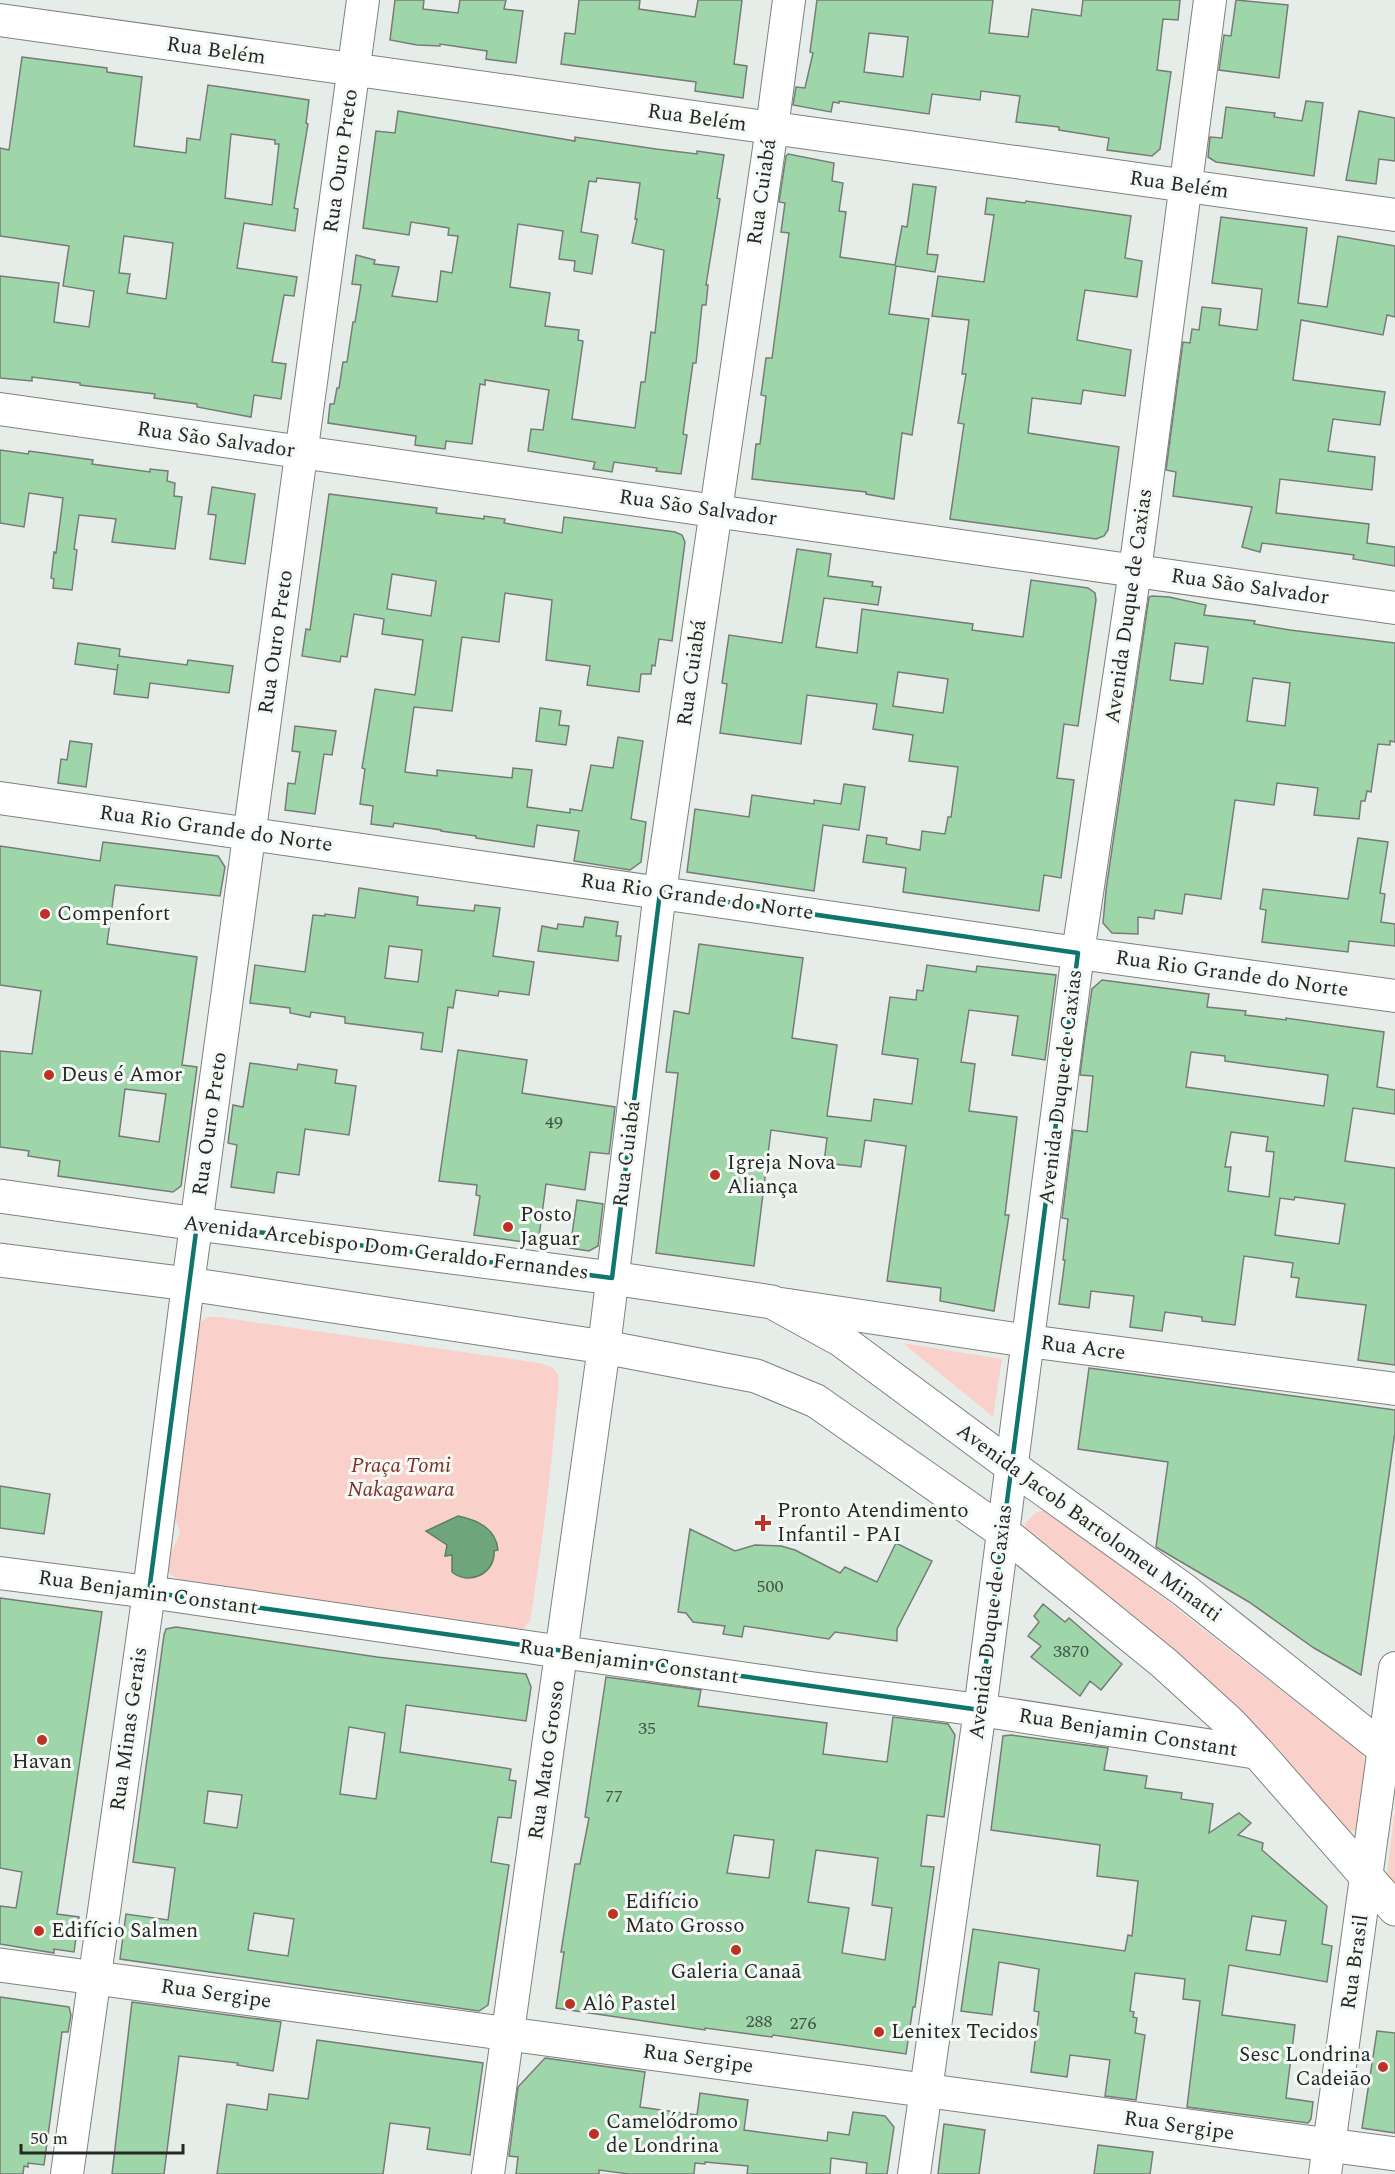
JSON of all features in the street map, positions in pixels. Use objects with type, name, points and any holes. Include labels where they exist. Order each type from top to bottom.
[{"type":"main road","name":"Avenida Arcebispo Dom Geraldo Fernandes","points":[[0,1196],[612,1278],[772,1302]]},
{"type":"main road","points":[[0,1260],[189,1284],[604,1347],[756,1376],[816,1401],[1003,1532],[1164,1663],[1230,1723],[1395,1909]]},
{"type":"main road","name":"Avenida Jacob Bartolomeu Minatti","points":[[772,1302],[841,1340],[1184,1590],[1391,1754]]},
{"type":"main road","name":"Rua Sergipe","points":[[0,1965],[925,2091],[1327,2160],[1395,2154]]},
{"type":"street","name":"Rua Ouro Preto","points":[[189,1284],[363,0]]},
{"type":"street","name":"Rua Cuiabá","points":[[604,1347],[660,892],[789,0]]},
{"type":"street","name":"Avenida Duque de Caxias","points":[[914,2174],[980,1710],[1078,953],[1135,571],[1210,0]]},
{"type":"street","name":"Rua Belém","points":[[0,20],[1395,215]]},
{"type":"street","name":"Rua São Salvador","points":[[0,409],[1395,608]]},
{"type":"street","name":"Rua Rio Grande do Norte","points":[[0,798],[1078,953],[1395,996]]},
{"type":"street","name":"Rua Minas Gerais","points":[[67,2174],[149,1592],[189,1284]]},
{"type":"street","name":"Rua Acre","points":[[772,1302],[1028,1341],[1395,1389]]},
{"type":"street","name":"Rua Mato Grosso","points":[[488,2174],[510,2033],[604,1347]]},
{"type":"street","name":"Rua Benjamin Constant","points":[[0,1573],[149,1592],[562,1653],[980,1710],[1258,1753]]},
{"type":"street","name":"Rua Brasil","points":[[1327,2160],[1367,1877],[1391,1754],[1395,1668]]},
{"type":"highlighted area","points":[[660,892],[1078,953],[980,1710],[149,1592],[197,1224],[612,1278]]},
{"type":"green space","name":"Praça Tomi Nakagawara","points":[[208,1317],[539,1363],[555,1370],[559,1381],[543,1531],[530,1621],[523,1629],[516,1630],[183,1580],[173,1576],[168,1571],[167,1565],[180,1530],[173,1515],[198,1324]]},
{"type":"green space","points":[[903,1343],[1002,1359],[993,1417]]},
{"type":"green space","points":[[1050,1511],[1059,1516],[1361,1753],[1367,1763],[1361,1825],[1356,1830],[1346,1833],[1277,1759],[1116,1603],[1031,1538],[1025,1530],[1025,1524],[1035,1513]]},
{"type":"green space","points":[[1395,1809],[1395,1893],[1386,1882]]},
{"type":"shaded area","points":[[458,1516],[484,1526],[494,1536],[496,1542],[498,1550],[494,1551],[491,1565],[486,1571],[474,1577],[466,1578],[452,1572],[452,1555],[445,1556],[447,1545],[426,1531]]},
{"type":"building","points":[[395,0],[424,0],[423,9],[458,13],[460,0],[506,0],[504,9],[523,11],[516,63],[486,59],[487,51],[440,44],[440,46],[417,45],[390,40]]},
{"type":"building","points":[[579,0],[640,0],[639,9],[695,17],[698,0],[742,0],[734,64],[747,66],[743,98],[695,91],[696,82],[561,64],[565,33],[575,34]]},
{"type":"building","points":[[817,0],[993,0],[989,33],[1028,37],[1032,9],[1081,16],[1083,0],[1180,0],[1178,20],[1163,19],[1157,70],[1171,72],[1160,149],[1152,156],[1107,150],[1109,138],[1059,130],[1059,127],[1016,122],[1020,96],[981,91],[980,100],[932,94],[929,114],[839,101],[839,103],[833,102],[831,112],[793,105],[796,87],[805,88],[813,53],[810,52]],"holes":[[[869,33],[908,37],[903,77],[864,72]]]},
{"type":"building","points":[[1236,0],[1288,5],[1279,78],[1219,70],[1224,35],[1231,36]]},
{"type":"building","points":[[22,57],[107,68],[107,72],[142,77],[134,146],[186,153],[187,138],[200,140],[208,85],[309,100],[306,123],[308,124],[294,208],[298,209],[295,231],[244,223],[237,268],[297,277],[294,296],[284,295],[272,362],[286,364],[281,399],[254,395],[251,417],[197,407],[197,404],[154,398],[155,394],[32,377],[32,381],[0,378],[0,276],[59,283],[54,322],[89,327],[94,291],[63,286],[69,246],[0,236],[0,148],[9,150]],"holes":[[[231,134],[275,140],[275,144],[279,144],[272,205],[225,198]],[[124,236],[173,243],[166,299],[127,293],[130,274],[119,273]]]},
{"type":"building","points":[[1306,101],[1323,103],[1314,176],[1216,162],[1208,157],[1210,137],[1222,138],[1226,107],[1275,113],[1274,117],[1302,121]]},
{"type":"building","points":[[398,111],[575,141],[575,137],[697,154],[697,151],[724,155],[717,198],[720,199],[706,285],[708,285],[706,305],[702,305],[696,363],[693,363],[683,434],[687,435],[681,474],[614,462],[612,472],[593,469],[595,462],[528,451],[531,429],[543,430],[549,390],[485,380],[485,385],[480,384],[472,444],[446,441],[445,449],[415,445],[416,436],[328,423],[330,404],[334,404],[337,388],[339,388],[343,362],[347,362],[353,322],[355,322],[361,285],[352,284],[356,255],[375,260],[374,264],[399,267],[392,296],[437,302],[441,271],[452,273],[458,236],[448,235],[449,228],[411,222],[409,235],[363,228],[376,131],[395,133]],"holes":[[[597,178],[640,183],[632,243],[664,250],[655,333],[651,332],[645,382],[641,382],[635,428],[572,419],[583,341],[578,340],[579,330],[545,326],[550,293],[510,287],[518,224],[563,231],[559,259],[575,261],[574,271],[592,274],[598,235],[581,232],[589,181],[596,182]]]},
{"type":"building","points":[[1359,111],[1395,118],[1395,161],[1379,159],[1376,184],[1346,180]]},
{"type":"building","points":[[788,154],[834,163],[832,181],[843,183],[839,211],[846,212],[840,257],[895,265],[902,226],[907,227],[913,184],[936,187],[927,254],[938,255],[935,272],[896,266],[889,314],[929,319],[912,435],[902,433],[894,499],[866,494],[866,492],[752,479],[756,444],[760,444],[766,396],[761,395],[766,358],[772,358],[789,233],[781,232],[785,203],[779,202]]},
{"type":"building","points":[[987,198],[1025,203],[1026,201],[1131,216],[1125,258],[1142,261],[1137,297],[1085,290],[1077,340],[1131,350],[1125,396],[1083,390],[1081,404],[1032,398],[1028,433],[1119,447],[1108,530],[1104,536],[1096,539],[950,519],[964,424],[958,423],[966,374],[962,374],[969,320],[932,316],[938,276],[984,282],[994,215],[985,214]]},
{"type":"building","points":[[1221,217],[1307,228],[1298,303],[1327,307],[1338,236],[1395,246],[1395,317],[1387,315],[1383,335],[1301,320],[1293,380],[1385,392],[1380,425],[1333,419],[1328,451],[1375,457],[1372,490],[1280,479],[1276,513],[1369,524],[1367,543],[1395,547],[1395,566],[1353,559],[1354,555],[1262,543],[1260,552],[1242,547],[1252,507],[1173,496],[1176,472],[1166,470],[1183,342],[1190,343],[1192,329],[1199,330],[1202,307],[1221,309],[1219,325],[1257,330],[1262,289],[1212,283]]},
{"type":"building","points":[[0,450],[28,454],[29,451],[93,460],[92,464],[150,472],[150,469],[168,471],[167,481],[175,483],[174,496],[182,497],[175,549],[112,542],[116,519],[79,515],[74,549],[77,550],[72,590],[53,588],[54,579],[51,578],[63,498],[29,493],[24,527],[0,523]]},
{"type":"building","points":[[212,487],[255,494],[245,564],[210,559],[216,515],[208,514]]},
{"type":"building","points":[[329,494],[437,508],[436,513],[484,519],[484,516],[505,519],[504,523],[562,533],[564,517],[675,532],[682,535],[685,542],[672,641],[659,639],[655,666],[652,665],[651,674],[641,674],[639,692],[587,685],[590,666],[546,660],[552,600],[505,593],[499,642],[462,637],[452,711],[414,707],[405,772],[437,776],[437,770],[512,778],[513,768],[532,770],[527,807],[570,813],[570,809],[582,811],[591,765],[613,768],[618,737],[643,741],[631,819],[646,822],[641,862],[630,870],[574,861],[579,831],[537,825],[534,847],[394,823],[393,827],[371,824],[373,806],[360,804],[365,769],[362,768],[375,689],[415,695],[423,640],[382,634],[384,619],[354,614],[347,657],[341,656],[340,662],[302,656],[306,629],[310,630]],"holes":[[[392,574],[436,581],[431,616],[387,609]]]},
{"type":"building","points":[[797,549],[831,554],[828,576],[873,582],[872,586],[881,587],[878,605],[824,598],[816,647],[857,653],[862,609],[973,624],[972,630],[1023,637],[1031,580],[1088,588],[1095,593],[1096,600],[1078,726],[1064,724],[1057,778],[1074,780],[1061,878],[1044,875],[1039,911],[903,892],[906,868],[863,862],[867,835],[887,838],[886,844],[920,850],[922,831],[945,834],[948,817],[951,817],[958,767],[909,761],[913,735],[873,729],[877,704],[807,695],[801,744],[720,733],[727,684],[722,683],[729,635],[782,643]],"holes":[[[898,672],[948,679],[943,713],[893,706]]]},
{"type":"building","points":[[1149,597],[1169,597],[1206,605],[1204,615],[1255,621],[1254,624],[1290,630],[1395,643],[1395,742],[1390,741],[1390,745],[1378,744],[1371,792],[1367,791],[1365,801],[1361,801],[1359,819],[1314,815],[1318,788],[1277,783],[1274,805],[1235,800],[1221,899],[1185,894],[1182,914],[1155,910],[1154,919],[1138,917],[1138,934],[1112,933],[1103,923],[1106,890]],"holes":[[[1175,643],[1208,647],[1203,684],[1170,680]],[[1253,678],[1290,683],[1285,726],[1247,721]]]},
{"type":"building","points":[[78,643],[120,649],[119,656],[187,665],[188,660],[233,666],[229,693],[150,683],[148,698],[114,694],[118,664],[117,670],[75,664]]},
{"type":"building","points":[[540,708],[561,711],[559,725],[569,726],[566,745],[536,741]]},
{"type":"building","points":[[295,726],[336,731],[332,755],[324,754],[315,814],[285,810],[288,783],[295,784],[300,752],[292,751]]},
{"type":"building","points":[[70,741],[92,744],[86,787],[58,783],[61,759],[67,760]]},
{"type":"building","points":[[844,784],[865,787],[859,830],[823,825],[814,891],[687,872],[695,809],[749,817],[752,795],[814,804],[814,800],[841,804]]},
{"type":"building","points":[[1358,838],[1388,842],[1380,893],[1385,894],[1381,922],[1395,924],[1395,946],[1349,941],[1348,952],[1262,942],[1266,910],[1260,909],[1263,889],[1348,899]]},
{"type":"building","points":[[103,842],[218,856],[225,867],[220,896],[115,885],[107,944],[197,957],[182,1065],[197,1067],[181,1186],[173,1192],[58,1176],[60,1161],[28,1156],[29,1151],[0,1147],[0,1051],[32,1054],[41,991],[0,985],[0,846],[100,861]],"holes":[[[125,1089],[166,1094],[159,1142],[119,1136]]]},
{"type":"building","points":[[359,888],[418,897],[417,905],[474,911],[475,905],[500,908],[493,956],[534,962],[529,995],[499,991],[498,996],[456,990],[453,1008],[448,1007],[442,1052],[421,1049],[423,1033],[345,1023],[345,1017],[311,1012],[310,1017],[290,1013],[290,1008],[250,1003],[255,965],[305,972],[313,915],[325,916],[325,914],[355,918]],"holes":[[[389,946],[422,950],[418,982],[385,978]]]},
{"type":"building","points":[[585,917],[618,922],[616,936],[621,936],[618,961],[538,951],[542,926],[557,929],[558,924],[583,927]]},
{"type":"building","points":[[699,944],[803,958],[792,1038],[837,1045],[827,1116],[871,1121],[874,1099],[912,1104],[918,1059],[882,1054],[890,997],[916,1000],[917,990],[923,991],[927,965],[976,972],[977,966],[1056,975],[1045,1060],[1012,1055],[1018,1016],[969,1010],[961,1062],[975,1064],[969,1111],[1017,1117],[1005,1215],[1009,1215],[994,1311],[940,1301],[941,1288],[887,1281],[906,1146],[865,1140],[861,1167],[824,1163],[827,1138],[771,1130],[754,1266],[656,1253],[678,1073],[666,1072],[674,1011],[689,1014]]},
{"type":"building","points":[[1102,980],[1209,994],[1207,1007],[1246,1011],[1245,1015],[1286,1020],[1286,1018],[1384,1032],[1377,1087],[1395,1090],[1395,1114],[1353,1108],[1345,1161],[1395,1168],[1395,1365],[1358,1360],[1366,1305],[1296,1297],[1299,1278],[1291,1277],[1293,1263],[1244,1256],[1235,1325],[1202,1321],[1202,1317],[1165,1312],[1162,1331],[1130,1327],[1134,1296],[1091,1291],[1089,1308],[1059,1304],[1068,1219],[1062,1218],[1073,1130],[1087,1132],[1093,1076],[1080,1075],[1092,989]],"holes":[[[1191,1052],[1225,1056],[1225,1061],[1328,1075],[1324,1106],[1186,1087]],[[1231,1132],[1268,1137],[1266,1151],[1274,1152],[1269,1197],[1228,1191],[1231,1167],[1225,1167]],[[1295,1197],[1345,1204],[1339,1244],[1275,1235],[1280,1198],[1294,1200]]]},
{"type":"building","points":[[458,1050],[527,1060],[522,1093],[615,1107],[609,1154],[590,1152],[585,1190],[546,1184],[538,1244],[474,1235],[480,1196],[476,1195],[477,1185],[439,1181]]},
{"type":"building","points":[[250,1063],[297,1070],[298,1064],[337,1070],[335,1083],[356,1086],[349,1135],[305,1129],[299,1175],[277,1172],[274,1193],[231,1187],[237,1145],[228,1143],[233,1105],[243,1107]]},
{"type":"building","points":[[577,1200],[603,1204],[598,1246],[589,1251],[570,1248]]},
{"type":"building","points":[[1089,1368],[1395,1410],[1395,1432],[1361,1675],[1314,1648],[1249,1602],[1156,1547],[1168,1462],[1078,1449]]},
{"type":"building","points":[[0,1486],[50,1494],[44,1534],[0,1528]]},
{"type":"building","points":[[690,1529],[735,1551],[755,1545],[781,1546],[795,1550],[840,1573],[845,1567],[877,1582],[896,1543],[932,1561],[897,1629],[897,1641],[835,1632],[829,1639],[744,1626],[742,1637],[723,1634],[725,1626],[693,1622],[686,1613],[678,1612]]},
{"type":"building","name":"Havan","points":[[0,1598],[102,1612],[57,1914],[79,1917],[74,1952],[54,1949],[54,1953],[0,1944],[0,1906],[16,1908],[22,1872],[0,1868]]},
{"type":"building","points":[[1043,1604],[1065,1622],[1069,1618],[1122,1664],[1101,1690],[1090,1681],[1080,1696],[1031,1657],[1041,1646],[1028,1636],[1039,1622],[1034,1616]]},
{"type":"building","points":[[176,1627],[377,1657],[526,1674],[531,1687],[526,1721],[406,1705],[400,1752],[511,1769],[509,1780],[516,1781],[511,1818],[498,1817],[491,1862],[509,1865],[488,2005],[479,2011],[120,1959],[126,1914],[168,1920],[175,1868],[133,1862],[166,1629]],"holes":[[[349,1727],[385,1733],[376,1799],[340,1794]],[[208,1791],[242,1795],[237,1828],[204,1823]],[[254,1913],[294,1919],[288,1956],[248,1950]]]},
{"type":"building","points":[[606,1677],[701,1690],[698,1706],[827,1723],[823,1754],[887,1762],[893,1717],[948,1724],[955,1735],[944,1817],[927,1815],[921,1866],[934,1867],[915,2007],[913,2007],[906,2054],[773,2035],[772,2037],[705,2028],[705,2030],[556,2008],[564,1952],[561,1952],[575,1864],[580,1864],[589,1818],[585,1817]],"holes":[[[734,1835],[774,1840],[769,1878],[727,1873]],[[816,1850],[878,1858],[872,1905],[892,1908],[885,1960],[842,1953],[849,1908],[808,1902]]]},
{"type":"building","points":[[1011,1735],[1108,1748],[1104,1770],[1147,1776],[1145,1788],[1182,1793],[1181,1799],[1213,1804],[1209,1833],[1239,1813],[1251,1823],[1238,1835],[1263,1843],[1262,1850],[1327,1906],[1322,1944],[1332,1946],[1327,1982],[1229,1965],[1222,2015],[1295,2025],[1286,2098],[1313,2102],[1311,2119],[1308,2123],[1187,2107],[1200,2001],[1183,1999],[1185,1979],[1135,1973],[1130,2011],[1134,2012],[1133,2017],[1137,2018],[1135,2033],[1145,2035],[1136,2100],[1105,2096],[1110,2060],[1070,2055],[1067,2077],[1031,2072],[1039,2012],[1034,2011],[1039,1969],[999,1962],[992,2015],[961,2011],[973,1929],[1125,1951],[1128,1935],[1132,1936],[1138,1881],[1097,1876],[1100,1845],[991,1830],[1003,1736]],"holes":[[[1252,1916],[1286,1921],[1280,1955],[1246,1950]]]},
{"type":"building","points":[[0,1997],[69,2007],[71,2015],[68,2032],[62,2032],[44,2165],[28,2163],[28,2167],[24,2166],[23,2174],[0,2174]]},
{"type":"building","points":[[132,2002],[281,2022],[273,2071],[237,2065],[238,2063],[179,2056],[164,2174],[112,2174]]},
{"type":"building","name":"Sesc Londrina Cadeião","points":[[1377,2031],[1395,2033],[1395,2133],[1362,2128]]},
{"type":"building","points":[[317,2040],[483,2063],[470,2155],[427,2149],[430,2128],[390,2123],[383,2174],[217,2174],[227,2104],[267,2110],[269,2094],[308,2099]]},
{"type":"building","points":[[545,2058],[645,2072],[640,2107],[697,2115],[700,2093],[748,2100],[744,2130],[827,2141],[828,2132],[849,2135],[853,2112],[885,2116],[894,2127],[887,2174],[866,2174],[867,2163],[831,2158],[830,2174],[747,2174],[748,2166],[705,2162],[705,2164],[695,2163],[694,2174],[629,2174],[599,2170],[599,2174],[516,2174],[518,2157],[509,2156],[518,2087]]},
{"type":"building","points":[[944,2124],[985,2130],[979,2174],[938,2174]]},
{"type":"building","points":[[1098,2145],[1153,2152],[1150,2174],[1094,2174]]},
{"type":"place","name":"Compenfort","points":[[45,914]]},
{"type":"place","name":"Deus é Amor","points":[[49,1075]]},
{"type":"place","name":"Igreja Nova Aliança","points":[[715,1175]]},
{"type":"place","name":"Posto Jaguar","points":[[508,1227]]},
{"type":"place","name":"Pronto Atendimento Infantil - PAI","points":[[763,1523]]},
{"type":"place","name":"Havan","points":[[42,1740]]},
{"type":"place","name":"Edifício Mato Grosso","points":[[613,1914]]},
{"type":"place","name":"Edifício Salmen","points":[[39,1931]]},
{"type":"place","name":"Galeria Canaã","points":[[736,1950]]},
{"type":"place","name":"Alô Pastel","points":[[570,2004]]},
{"type":"place","name":"Lenitex Tecidos","points":[[879,2032]]},
{"type":"place","name":"Sesc Londrina Cadeião","points":[[1383,2067]]},
{"type":"place","name":"Camelódromo de Londrina","points":[[594,2134]]}]
